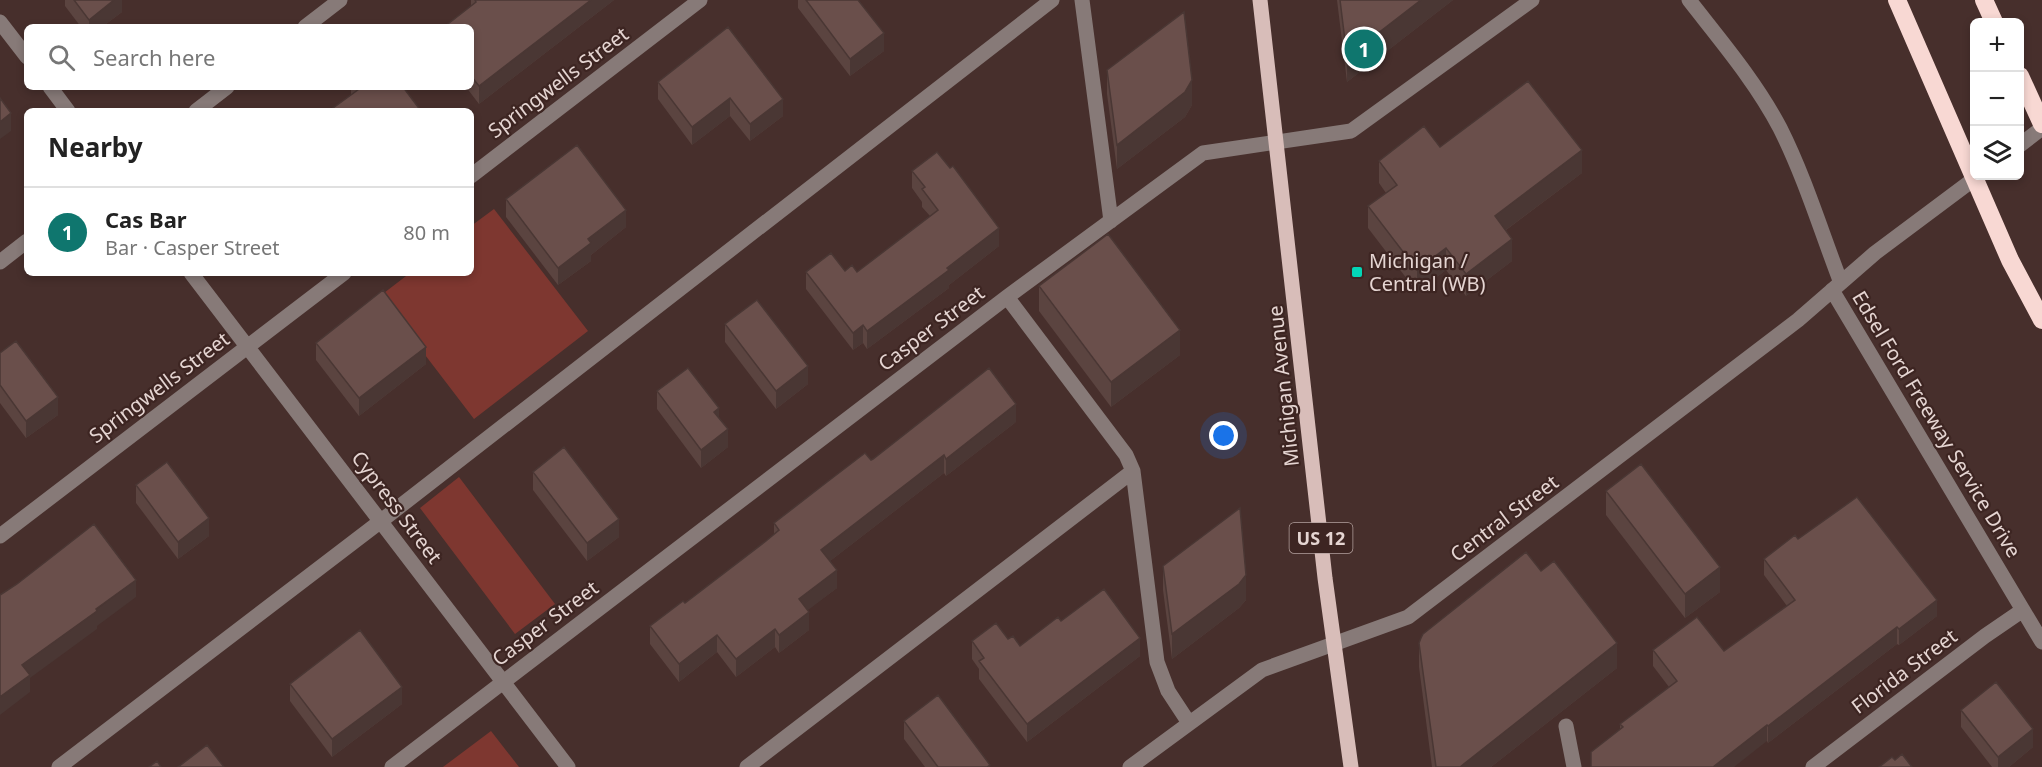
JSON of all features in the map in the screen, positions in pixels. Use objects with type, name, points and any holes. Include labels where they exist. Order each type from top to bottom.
[{"type":"highway","points":[[1897,0],[2010,260],[2042,320]]},
{"type":"highway","points":[[1984,0],[1992,18]]},
{"type":"highway","points":[[2024,87],[2042,126]]},
{"type":"main road","name":"Michigan Avenue","points":[[1260,0],[1333,644],[1351,767]]},
{"type":"street","points":[[309,24],[340,0]]},
{"type":"street","name":"Springwells Street","points":[[474,174],[700,0]]},
{"type":"street","points":[[59,767],[381,521],[1052,0]]},
{"type":"street","points":[[1082,0],[1111,221]]},
{"type":"street","name":"Casper Street","points":[[392,767],[1007,297],[1203,153],[1351,131],[1532,0]]},
{"type":"street","name":"Edsel Ford Freeway Service Drive","points":[[1689,0],[1765,102],[1780,129],[1808,190],[1837,287],[2042,642]]},
{"type":"street","points":[[0,22],[24,53]]},
{"type":"street","points":[[52,90],[66,108]]},
{"type":"street","points":[[200,108],[223,90]]},
{"type":"street","points":[[2024,140],[2042,126]]},
{"type":"street","name":"Central Street","points":[[1130,767],[1262,670],[1408,617],[1798,320],[1875,253],[1973,180]]},
{"type":"street","points":[[0,262],[24,243]]},
{"type":"street","name":"Cypress Street","points":[[194,276],[568,767]]},
{"type":"street","name":"Springwells Street","points":[[0,536],[340,276]]},
{"type":"street","points":[[1007,297],[1126,455],[1134,471],[1157,662],[1168,691],[1190,723]]},
{"type":"street","points":[[747,767],[1134,471]]},
{"type":"street","name":"Florida Street","points":[[1813,767],[1985,636],[2023,610]]},
{"type":"street","points":[[1566,726],[1574,767]]},
{"type":"shaded area","points":[[494,209],[588,331],[474,419],[380,296],[406,276],[474,276],[474,224]]},
{"type":"shaded area","points":[[459,477],[555,604],[515,634],[420,508]]},
{"type":"shaded area","points":[[491,731],[519,767],[443,767]]},
{"type":"building","points":[[74,0],[114,0],[89,20]]},
{"type":"building","points":[[475,0],[591,0],[479,86],[474,80],[474,24],[448,24],[476,2]]},
{"type":"building","points":[[806,0],[858,0],[884,33],[850,59]]},
{"type":"building","points":[[1340,0],[1421,0],[1347,57]]},
{"type":"building","points":[[1184,12],[1192,80],[1185,92],[1117,145],[1107,70]]},
{"type":"building","points":[[728,27],[783,99],[750,124],[730,98],[692,127],[658,82]]},
{"type":"building","points":[[1528,81],[1582,150],[1495,216],[1512,239],[1466,274],[1446,248],[1417,270],[1368,206],[1397,185],[1379,161],[1424,126],[1440,147]]},
{"type":"building","points":[[358,90],[405,90],[419,108],[333,108]]},
{"type":"building","points":[[0,98],[11,113],[0,122]]},
{"type":"building","points":[[577,145],[626,210],[588,239],[591,243],[558,268],[506,199]]},
{"type":"building","points":[[937,152],[950,168],[953,166],[999,228],[947,268],[949,270],[867,331],[863,325],[853,333],[806,272],[831,253],[845,271],[852,265],[857,272],[938,210],[922,189],[925,187],[912,171]]},
{"type":"building","points":[[1108,234],[1180,330],[1111,382],[1039,286]]},
{"type":"building","points":[[383,290],[426,347],[359,398],[316,343]]},
{"type":"building","points":[[757,300],[808,366],[776,391],[725,324]]},
{"type":"building","points":[[16,341],[58,397],[26,421],[0,385],[0,353]]},
{"type":"building","points":[[688,368],[719,408],[714,412],[728,429],[701,450],[657,391]]},
{"type":"building","points":[[989,368],[1016,404],[946,459],[944,455],[821,550],[837,570],[799,599],[809,612],[779,635],[775,629],[736,659],[717,635],[679,664],[650,626],[683,601],[685,603],[766,541],[779,530],[774,523],[865,453],[871,460],[873,459]]},
{"type":"building","points":[[564,447],[619,519],[587,543],[533,472]]},
{"type":"building","points":[[167,462],[209,518],[178,542],[136,485]]},
{"type":"building","points":[[1641,464],[1720,567],[1685,594],[1606,491]]},
{"type":"building","points":[[1857,497],[1937,600],[1899,629],[1897,627],[1713,767],[1591,767],[1591,752],[1623,727],[1620,724],[1677,681],[1653,650],[1697,617],[1724,651],[1795,600],[1764,559],[1795,535],[1798,539]]},
{"type":"building","points":[[1240,508],[1246,575],[1239,584],[1172,634],[1163,566]]},
{"type":"building","points":[[94,524],[136,580],[22,665],[30,675],[0,697],[0,595]]},
{"type":"building","points":[[1526,552],[1541,571],[1554,561],[1617,643],[1460,767],[1436,767],[1419,643],[1421,638],[1423,634]]},
{"type":"building","points":[[1104,589],[1140,638],[1027,724],[979,661],[984,658],[972,641],[996,623],[1008,639],[1013,636],[1020,646],[1058,617],[1061,621]]},
{"type":"building","points":[[360,630],[402,687],[332,739],[290,684]]},
{"type":"building","points":[[1996,682],[2033,729],[1998,757],[1961,710]]},
{"type":"building","points":[[938,695],[990,765],[987,767],[938,767],[904,721]]},
{"type":"building","points":[[207,745],[224,767],[178,767]]},
{"type":"building","points":[[1902,754],[1912,767],[1879,767],[1892,757],[1895,760]]},
{"type":"building","points":[[157,761],[161,767],[149,767]]},
{"type":"place","name":"Cas Bar","points":[[1364,49]]},
{"type":"place","name":"Michigan / Central (WB)","points":[[1357,272]]}]
